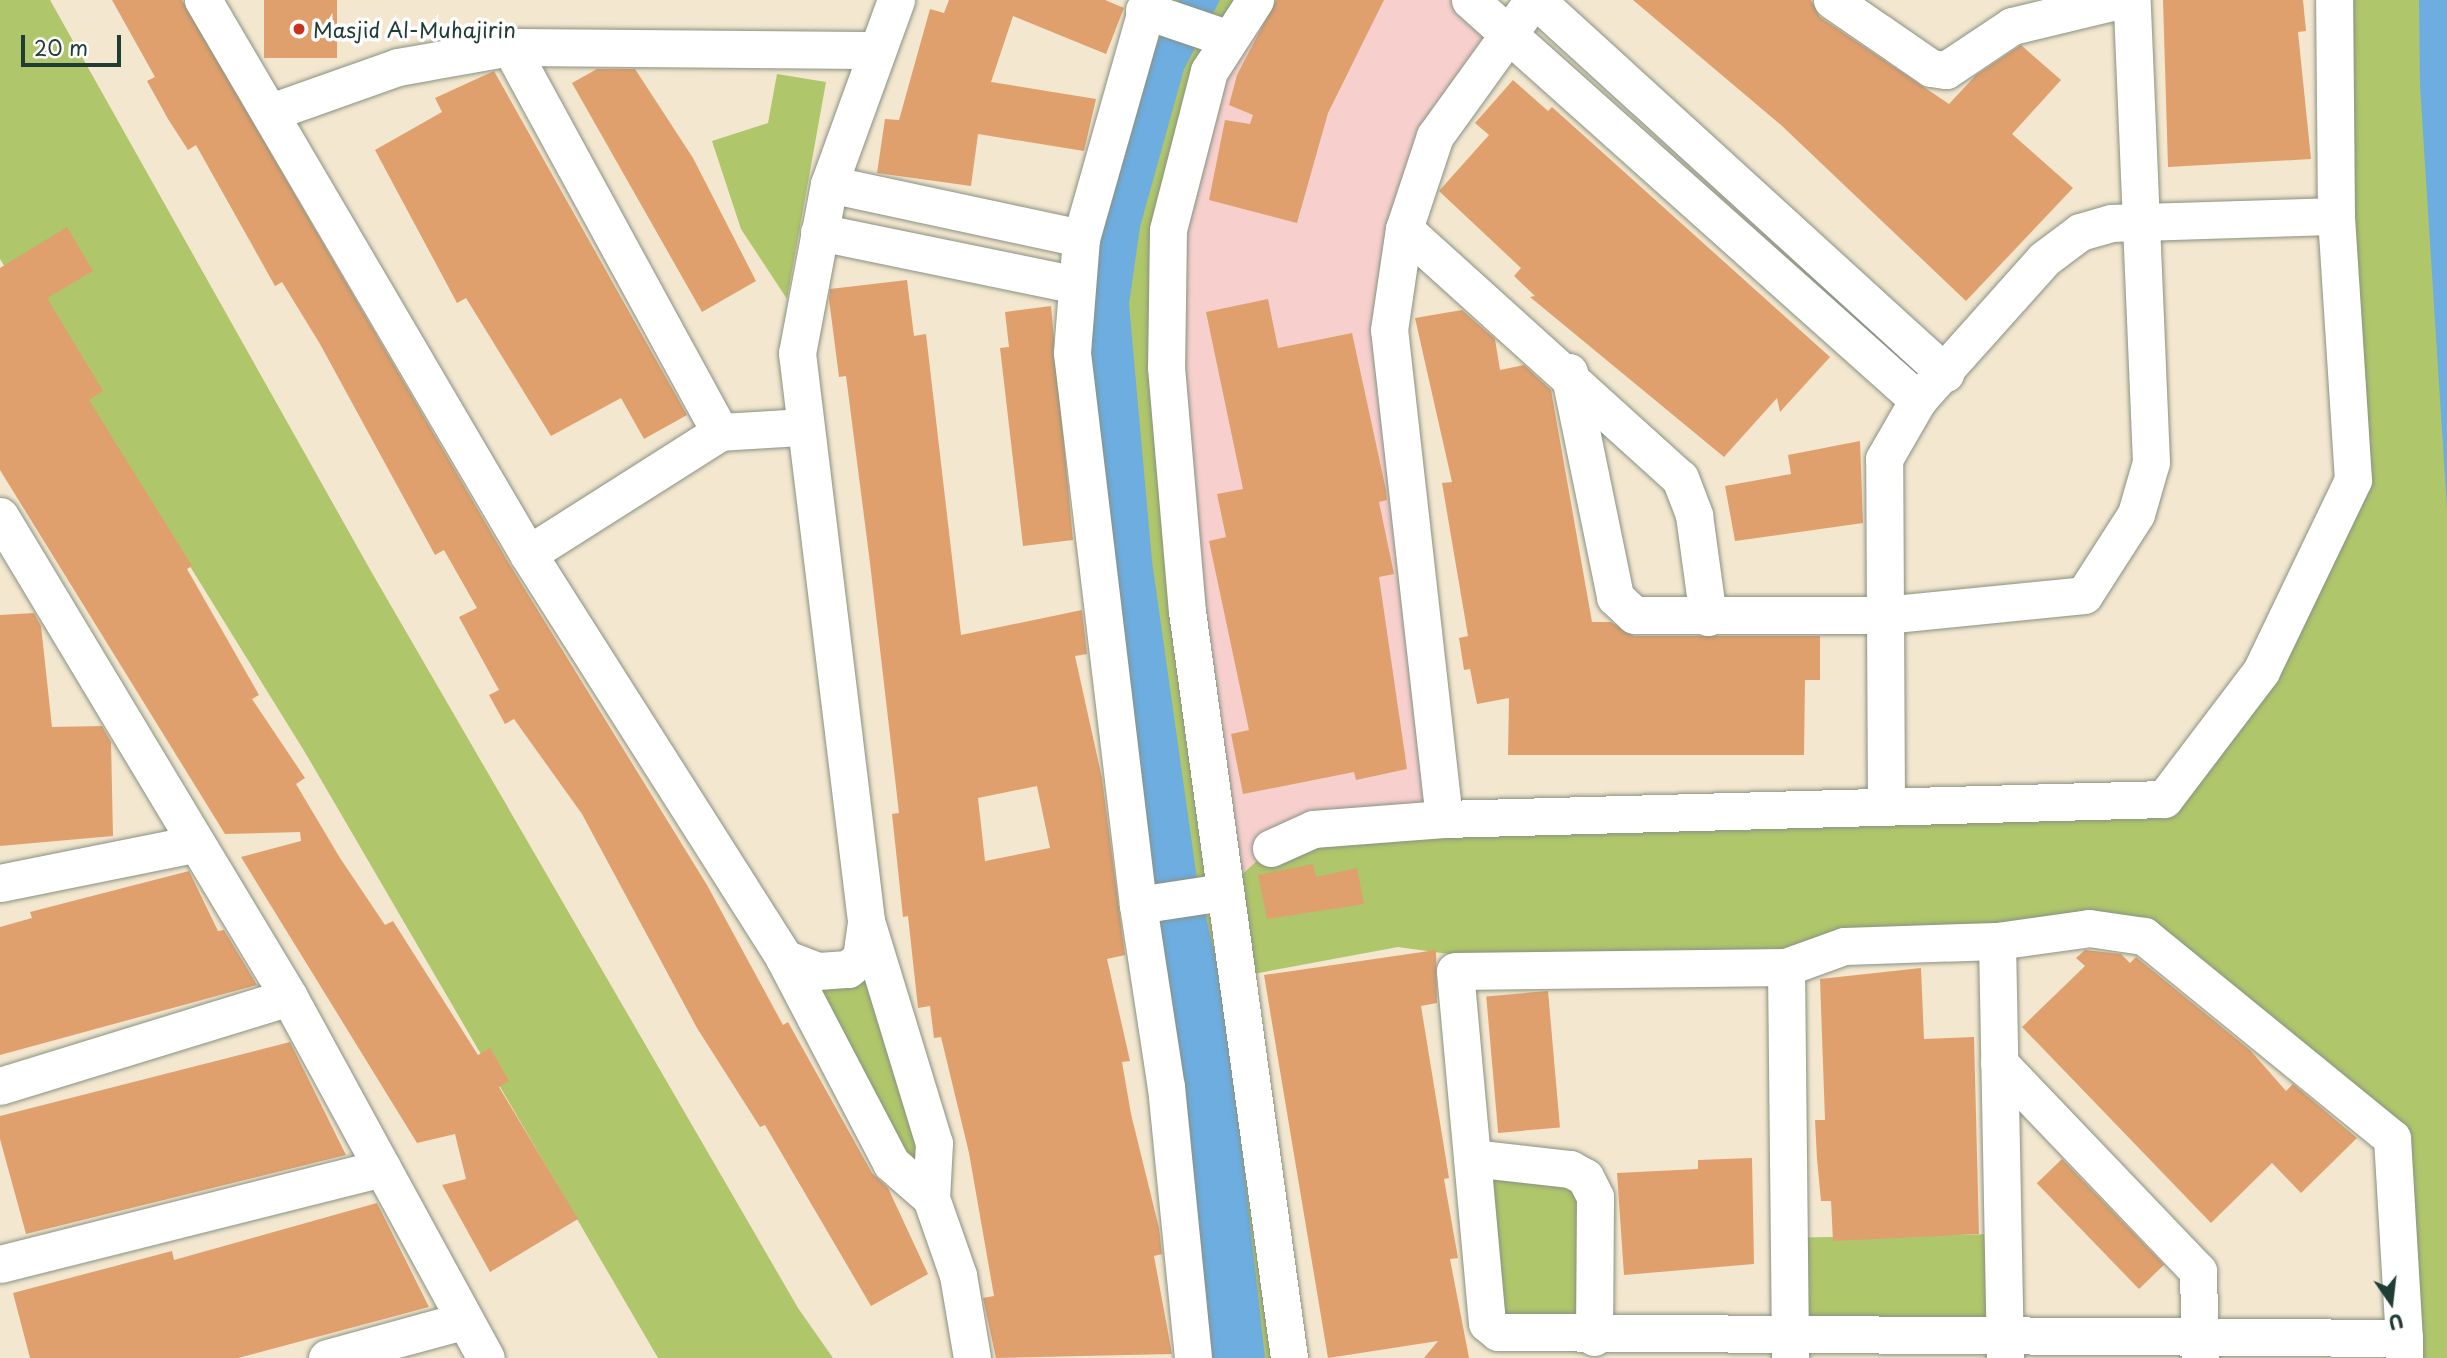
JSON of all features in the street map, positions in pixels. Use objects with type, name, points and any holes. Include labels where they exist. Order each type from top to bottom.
[{"type":"street","points":[[203,0],[528,554],[784,958],[891,1163],[930,1198]]},
{"type":"street","points":[[896,0],[828,184],[797,353],[802,427],[866,921],[934,1143],[930,1198],[958,1275],[972,1358]]},
{"type":"street","points":[[1255,0],[1209,71],[1168,230],[1166,368],[1213,894],[1289,1358]]},
{"type":"street","points":[[1471,0],[1918,400]]},
{"type":"street","points":[[1444,819],[1388,362],[1404,229],[1435,136],[1508,32],[1535,0],[1945,373]]},
{"type":"street","points":[[1834,0],[1930,68],[1946,70],[2012,26],[2120,0]]},
{"type":"street","points":[[1569,372],[1615,597],[1634,615],[1884,615],[2063,601],[2084,595],[2099,580],[2136,514],[2151,462],[2132,0]]},
{"type":"street","points":[[1271,848],[1313,829],[1444,819],[1886,805],[2156,802],[2183,780],[2261,671],[2353,481],[2336,216],[2334,0]]},
{"type":"street","points":[[1193,1358],[1148,904],[1090,528],[1072,353],[1073,284],[1081,239],[1146,5],[1229,39]]},
{"type":"street","points":[[271,112],[398,67],[510,47],[876,50]]},
{"type":"street","points":[[510,47],[720,432]]},
{"type":"street","points":[[1676,183],[1705,154]]},
{"type":"street","points":[[828,184],[1081,239]]},
{"type":"street","points":[[1886,805],[1884,459],[1918,400],[1945,373],[2044,259],[2071,239],[2096,226],[2336,216]]},
{"type":"street","points":[[1404,229],[1569,372],[1680,478],[1694,514],[1708,617]]},
{"type":"street","points":[[819,232],[1073,284]]},
{"type":"street","points":[[528,554],[720,432],[802,427]]},
{"type":"street","points":[[0,516],[193,844],[289,998],[462,1321],[486,1358]]},
{"type":"street","points":[[0,883],[193,844]]},
{"type":"street","points":[[1148,904],[1213,894]]},
{"type":"street","points":[[784,958],[818,971],[848,969],[861,958],[866,921]]},
{"type":"street","points":[[2089,928],[2144,936],[2392,1138],[2404,1348],[1790,1348],[1594,1336],[1512,1335],[1487,1323],[1455,971],[1786,967],[1844,946],[1997,942],[2089,928]]},
{"type":"street","points":[[1997,942],[2005,1348]]},
{"type":"street","points":[[1786,967],[1790,1348]]},
{"type":"street","points":[[0,1086],[289,998]]},
{"type":"street","points":[[1999,1063],[2198,1271],[2200,1348]]},
{"type":"street","points":[[1472,1158],[1570,1169],[1585,1177],[1595,1197],[1594,1336]]},
{"type":"street","points":[[0,1264],[382,1168]]},
{"type":"street","points":[[327,1358],[462,1321]]},
{"type":"shaded area","points":[[1255,0],[1470,0],[1508,32],[1435,136],[1388,362],[1444,819],[1223,892],[1168,230]]},
{"type":"green space","points":[[0,0],[50,0],[372,573],[798,1308],[833,1358],[658,1358],[306,754],[0,259]]},
{"type":"green space","points":[[1149,0],[1255,0],[1168,230],[1223,892],[1271,848],[1313,829],[2156,801],[2346,504],[2334,0],[2447,0],[2447,1358],[2404,1358],[2392,1138],[2144,936],[1455,971],[1449,954],[1398,947],[1237,977],[1289,1358],[1193,1358],[1204,913],[1228,929],[1204,895],[1128,822],[1098,593]]},
{"type":"green space","points":[[777,74],[826,82],[787,299],[741,229],[712,141],[768,123]]},
{"type":"green space","points":[[866,921],[931,1198],[784,958],[848,969]]},
{"type":"green space","points":[[1472,1158],[1585,1177],[1594,1337],[1498,1332]]},
{"type":"green space","points":[[2002,1234],[2004,1337],[1791,1341],[1789,1238]]},
{"type":"water","points":[[1179,0],[1220,0],[1184,69],[1140,227],[1129,304],[1152,561],[1197,879],[1225,998],[1265,1358],[1207,1358],[1087,351],[1090,272],[1149,59]]},
{"type":"water","points":[[2419,0],[2447,0],[2447,509],[2420,85]]},
{"type":"building","points":[[112,0],[182,0],[510,565],[707,885],[783,1025],[788,1022],[872,1173],[888,1188],[928,1274],[871,1306],[765,1125],[760,1127],[697,1028],[582,814],[514,719],[505,724],[489,695],[499,690],[459,617],[477,608],[444,550],[435,555],[320,344],[282,282],[275,286],[196,145],[188,150],[168,119],[147,81],[155,77]]},
{"type":"building","name":"Masjid Al-Muhajirin","points":[[264,0],[337,0],[337,58],[264,58]]},
{"type":"building","points":[[949,0],[1105,0],[1124,8],[1106,54],[1013,16],[991,82],[1096,99],[1084,151],[978,134],[971,186],[877,173],[885,119],[899,120],[930,9],[944,13]]},
{"type":"building","points":[[1276,0],[1384,0],[1328,113],[1297,223],[1209,200],[1225,120],[1250,124],[1253,115],[1229,105],[1237,75]]},
{"type":"building","points":[[1633,0],[1811,0],[1820,17],[1949,104],[1976,75],[2021,45],[2061,80],[2012,134],[2073,188],[1966,301],[1781,125]]},
{"type":"building","points":[[2163,0],[2303,0],[2306,31],[2298,32],[2311,159],[2168,167]]},
{"type":"building","points":[[597,69],[635,69],[693,158],[756,281],[702,312],[572,83]]},
{"type":"building","points":[[494,71],[687,415],[644,439],[621,398],[551,436],[466,298],[457,303],[375,150],[442,112],[435,98]]},
{"type":"building","points":[[1513,80],[1548,111],[1552,107],[1830,357],[1780,412],[1777,398],[1724,457],[1530,297],[1535,296],[1514,276],[1521,268],[1439,191],[1489,135],[1475,123]]},
{"type":"building","points":[[67,227],[93,271],[47,298],[103,391],[89,400],[192,566],[187,569],[259,695],[252,699],[305,778],[296,784],[340,858],[385,925],[393,921],[478,1055],[490,1048],[509,1081],[499,1087],[578,1219],[490,1272],[442,1185],[466,1179],[455,1134],[417,1143],[241,857],[301,841],[300,832],[225,834],[0,470],[0,268]]},
{"type":"building","points":[[907,280],[914,336],[926,334],[961,635],[1082,610],[1087,654],[1075,656],[1102,778],[1125,955],[1107,959],[1130,1061],[1122,1062],[1131,1114],[1159,1228],[1162,1254],[1154,1256],[1172,1354],[996,1358],[983,1298],[994,1296],[969,1153],[941,1037],[934,1038],[930,1006],[918,1008],[908,916],[903,917],[892,814],[899,813],[870,563],[846,376],[839,377],[830,289]],"holes":[[[1037,786],[1050,848],[985,861],[978,798]]]},
{"type":"building","points":[[1268,299],[1278,348],[1352,333],[1386,490],[1387,500],[1379,502],[1394,574],[1379,577],[1407,769],[1356,780],[1354,772],[1243,794],[1231,734],[1249,730],[1209,541],[1226,537],[1217,494],[1243,489],[1206,312]]},
{"type":"building","points":[[1051,306],[1073,540],[1023,546],[1000,348],[1009,347],[1005,312]]},
{"type":"building","points":[[1462,310],[1495,339],[1500,370],[1524,365],[1551,390],[1592,622],[1611,622],[1634,636],[1820,636],[1820,680],[1805,680],[1804,755],[1508,755],[1509,698],[1477,704],[1470,669],[1464,670],[1459,638],[1468,636],[1442,483],[1452,482],[1415,318]]},
{"type":"building","points":[[1860,441],[1863,523],[1735,541],[1725,486],[1791,474],[1788,455]]},
{"type":"building","points":[[34,613],[41,626],[52,727],[102,726],[111,742],[113,836],[0,846],[0,615]]},
{"type":"building","points":[[1313,864],[1316,877],[1357,868],[1364,904],[1267,919],[1258,875]]},
{"type":"building","points":[[189,871],[218,931],[224,930],[257,985],[0,1055],[0,927],[32,918],[30,912]]},
{"type":"building","points":[[1436,950],[1437,1003],[1421,1006],[1449,1178],[1444,1179],[1458,1258],[1450,1259],[1469,1358],[1424,1358],[1438,1341],[1328,1358],[1264,975]]},
{"type":"building","points":[[2085,950],[2121,954],[2130,963],[2136,957],[2250,1050],[2286,1091],[2293,1084],[2357,1138],[2301,1193],[2272,1163],[2211,1223],[2022,1027],[2085,966],[2076,958]]},
{"type":"building","points":[[1921,968],[1924,1039],[1974,1037],[1979,1234],[1833,1241],[1831,1201],[1821,1201],[1815,1120],[1825,1120],[1820,979]]},
{"type":"building","points":[[1548,991],[1560,1127],[1498,1133],[1486,996]]},
{"type":"building","points":[[290,1042],[346,1155],[26,1234],[0,1139],[0,1116]]},
{"type":"building","points":[[1752,1158],[1754,1264],[1624,1275],[1617,1173],[1698,1169],[1698,1160]]},
{"type":"building","points":[[2062,1159],[2164,1265],[2139,1289],[2037,1183]]},
{"type":"building","points":[[377,1203],[429,1307],[238,1358],[30,1358],[13,1293],[172,1251],[174,1260]]},
{"type":"place","name":"Masjid Al-Muhajirin","points":[[299,29]]}]
